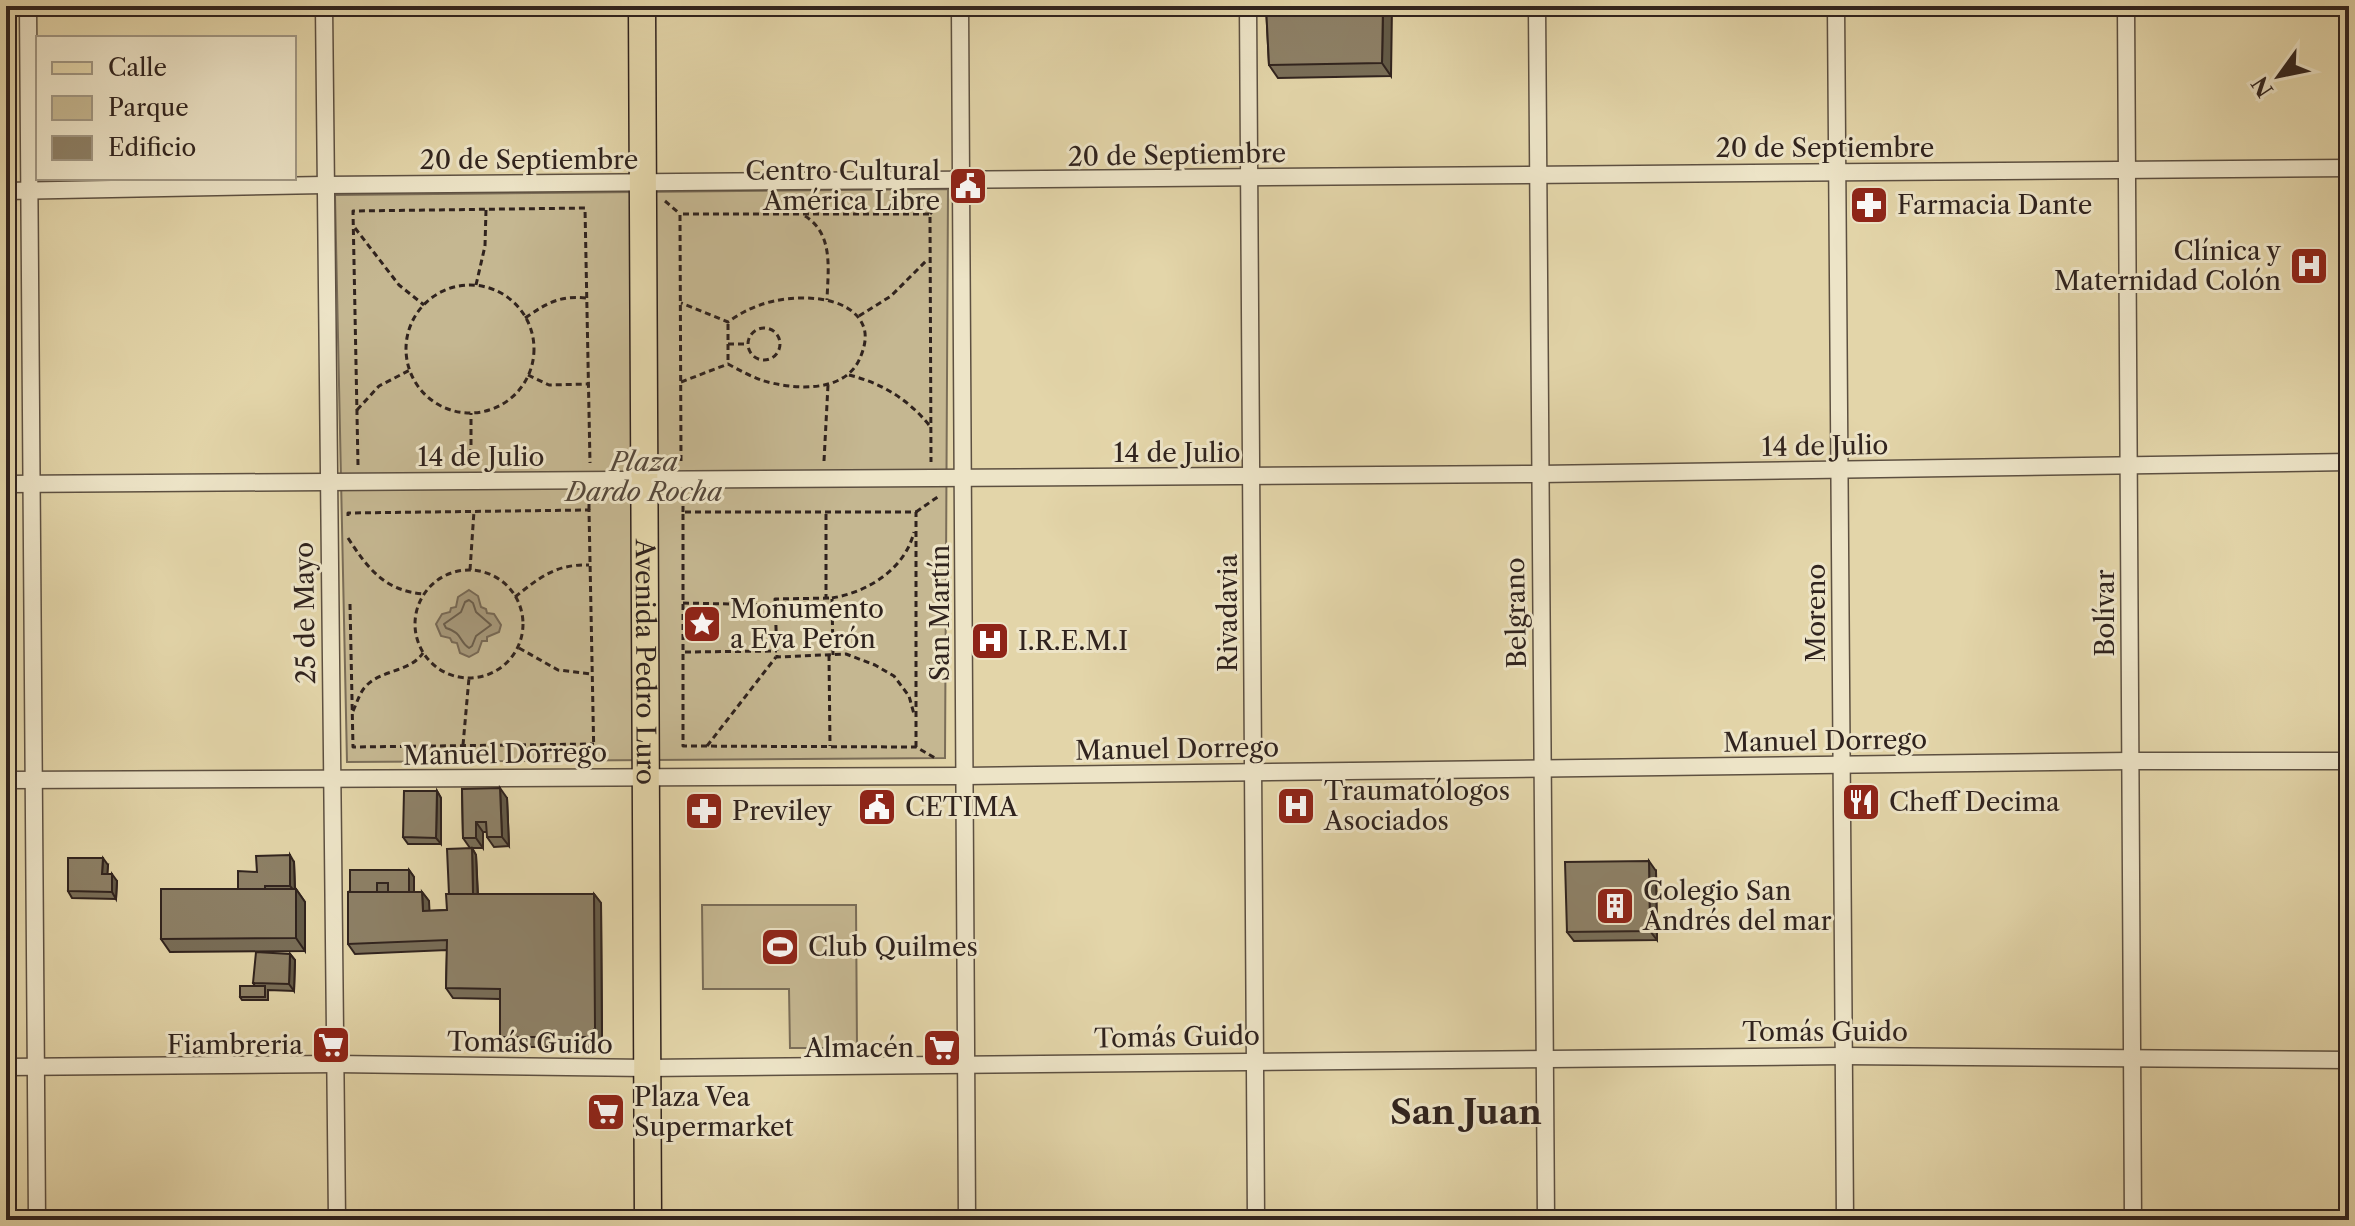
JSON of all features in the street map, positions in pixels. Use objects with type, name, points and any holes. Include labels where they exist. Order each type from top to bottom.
[{"type":"main road","name":"Avenida Pedro Luro","points":[[642,6],[648,1220]]},
{"type":"street","points":[[28,6],[37,1220]]},
{"type":"street","name":"25 de Mayo","points":[[324,6],[337,1220]]},
{"type":"street","name":"San Martín","points":[[960,6],[967,1220]]},
{"type":"street","name":"Rivadavia","points":[[1248,6],[1256,1220]]},
{"type":"street","name":"Belgrano","points":[[1537,6],[1546,1220]]},
{"type":"street","name":"Moreno","points":[[1836,6],[1845,1220]]},
{"type":"street","name":"Bolívar","points":[[2126,6],[2133,1220]]},
{"type":"street","name":"20 de Septiembre","points":[[6,191],[324,185],[2349,168]]},
{"type":"street","name":"14 de Julio","points":[[6,484],[1539,474],[2349,462]]},
{"type":"street","name":"Manuel Dorrego","points":[[6,780],[965,776],[2349,761]]},
{"type":"street","name":"Tomás Guido","points":[[6,1067],[335,1064],[647,1068],[1843,1056],[2349,1060]]},
{"type":"path","points":[[358,469],[353,211],[585,208],[590,466]]},
{"type":"path","points":[[476,285],[485,246],[486,210]]},
{"type":"path","points":[[681,461],[680,214],[930,214],[931,462]]},
{"type":"path","points":[[803,214],[816,223],[827,250],[827,300]]},
{"type":"path","points":[[353,226],[399,285],[424,305]]},
{"type":"path","points":[[859,316],[891,296],[928,259]]},
{"type":"path","points":[[476,285],[508,298],[525,318],[533,336],[534,349],[528,375],[512,398],[499,406],[471,413],[435,402],[418,385],[410,370],[407,336],[412,321],[424,305],[439,293],[459,286],[476,285]]},
{"type":"path","points":[[525,318],[562,298],[587,298]]},
{"type":"path","points":[[681,303],[728,322],[760,305],[782,299],[827,300],[859,316],[865,331],[865,346],[859,362],[848,374],[828,384],[810,387],[782,385],[761,380],[728,364],[681,382]]},
{"type":"path","points":[[728,322],[728,364]]},
{"type":"path","points":[[766,328],[776,333],[781,347],[771,360],[761,360],[752,355],[748,344],[755,330],[766,328]]},
{"type":"path","points":[[728,344],[748,344]]},
{"type":"path","points":[[357,410],[379,386],[410,370]]},
{"type":"path","points":[[848,374],[898,395],[929,425]]},
{"type":"path","points":[[528,375],[549,385],[589,384]]},
{"type":"path","points":[[824,461],[828,384]]},
{"type":"path","points":[[471,413],[471,467]]},
{"type":"path","points":[[349,553],[348,513],[589,510],[594,744],[353,747],[349,597]]},
{"type":"path","points":[[470,570],[474,511]]},
{"type":"path","points":[[683,512],[916,512],[916,524],[916,747],[683,746],[683,512]]},
{"type":"path","points":[[826,512],[826,598]]},
{"type":"path","points":[[707,746],[777,657],[775,599],[832,598],[877,581],[906,555],[916,524]]},
{"type":"path","points":[[348,538],[367,565],[385,582],[396,589],[424,594]]},
{"type":"path","points":[[515,597],[550,572],[572,565],[590,565]]},
{"type":"path","points":[[470,570],[499,580],[515,597],[523,619],[518,647],[508,662],[482,677],[469,678],[448,675],[434,666],[416,638],[414,621],[424,594],[439,579],[454,572],[470,570]]},
{"type":"path","points":[[830,746],[832,598]]},
{"type":"path","points":[[683,603],[776,605]]},
{"type":"path","points":[[518,647],[558,670],[592,674]]},
{"type":"path","points":[[683,652],[777,651]]},
{"type":"path","points":[[352,715],[361,691],[368,684],[384,673],[407,667],[423,653]]},
{"type":"path","points":[[777,657],[846,654],[875,665],[894,676],[909,696],[916,722]]},
{"type":"path","points":[[463,745],[469,678]]},
{"type":"green space","name":"Plaza Dardo Rocha","points":[[948,189],[945,758],[347,762],[335,195]]},
{"type":"green space","name":"Club Quilmes","points":[[702,905],[856,905],[857,1048],[790,1048],[789,989],[703,989]]},
{"type":"water","points":[[469,590],[478,596],[481,607],[487,613],[494,614],[501,625],[499,632],[482,641],[478,652],[469,657],[460,653],[457,643],[441,636],[436,624],[442,614],[456,607],[458,597]]},
{"type":"building","points":[[1266,6],[1383,6],[1382,63],[1269,65]]},
{"type":"building","points":[[500,788],[502,837],[487,837],[486,822],[476,822],[476,838],[463,838],[462,789]]},
{"type":"building","points":[[404,791],[437,791],[436,838],[403,837]]},
{"type":"building","points":[[472,848],[473,894],[449,894],[447,849]]},
{"type":"building","points":[[290,855],[290,886],[238,889],[238,871],[257,872],[256,856]]},
{"type":"building","points":[[68,858],[103,858],[102,874],[112,874],[112,892],[68,891]]},
{"type":"building","name":"Colegio San Andrés del mar","points":[[1649,861],[1650,931],[1567,932],[1565,862]]},
{"type":"building","points":[[350,870],[409,870],[409,892],[388,892],[388,883],[377,883],[377,892],[350,892]]},
{"type":"building","points":[[161,889],[296,889],[296,938],[161,939]]},
{"type":"building","points":[[348,892],[422,892],[423,911],[447,910],[446,894],[594,894],[595,1028],[588,1037],[500,1037],[500,989],[446,988],[447,940],[348,944]]},
{"type":"building","points":[[256,952],[290,954],[289,984],[253,983]]},
{"type":"building","points":[[240,986],[265,986],[265,997],[240,997]]},
{"type":"place","name":"Centro Cultural América Libre","points":[[968,186]]},
{"type":"place","name":"Farmacia Dante","points":[[1869,205]]},
{"type":"place","name":"Clínica y Maternidad Colón","points":[[2309,266]]},
{"type":"place","name":"Monumento a Eva Perón","points":[[702,624]]},
{"type":"place","name":"I.R.E.M.I","points":[[990,641]]},
{"type":"place","name":"Cheff Decima","points":[[1861,802]]},
{"type":"place","name":"Traumatólogos Asociados","points":[[1296,806]]},
{"type":"place","name":"CETIMA","points":[[877,807]]},
{"type":"place","name":"Previley","points":[[704,811]]},
{"type":"place","name":"Colegio San Andrés del mar","points":[[1615,906]]},
{"type":"place","name":"Club Quilmes","points":[[780,947]]},
{"type":"place","name":"Fiambreria","points":[[331,1045]]},
{"type":"place","name":"Almacén","points":[[942,1048]]},
{"type":"place","name":"Plaza Vea Supermarket","points":[[606,1112]]},
{"type":"district","name":"San Juan","points":[[1466,1112]]}]
